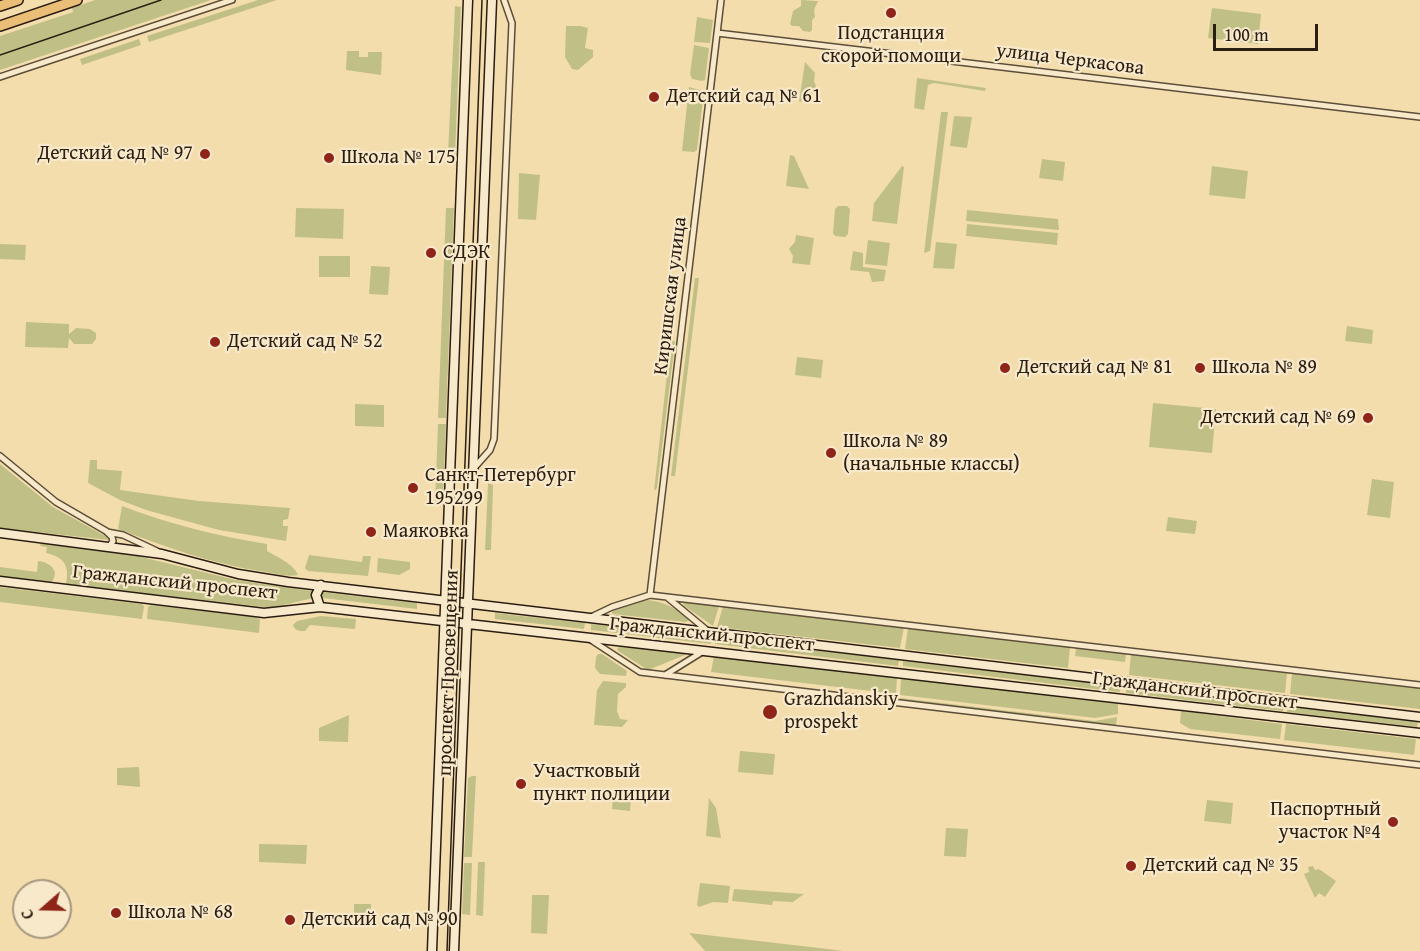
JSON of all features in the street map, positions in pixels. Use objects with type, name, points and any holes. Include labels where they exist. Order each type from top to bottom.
[{"type":"main road","points":[[0,6],[18,0]]},
{"type":"main road","points":[[0,26],[77,0]]},
{"type":"main road","name":"проспект Просвещения","points":[[432,951],[468,0]]},
{"type":"main road","name":"проспект Просвещения","points":[[454,951],[492,0]]},
{"type":"main road","name":"Гражданский проспект","points":[[0,533],[162,554],[238,574],[321,585],[1420,717]]},
{"type":"main road","name":"Гражданский проспект","points":[[0,581],[264,613],[320,607],[1420,733]]},
{"type":"main road","points":[[320,607],[316,595],[321,585]]},
{"type":"street","points":[[0,77],[232,0]]},
{"type":"street","points":[[473,470],[490,450],[494,439],[512,23],[504,0]]},
{"type":"street","name":"Киришская улица","points":[[650,595],[721,0]]},
{"type":"street","name":"улица Черкасова","points":[[717,33],[1420,117]]},
{"type":"street","points":[[0,456],[56,502],[106,531],[113,541],[109,547]]},
{"type":"street","points":[[106,531],[123,535],[162,554]]},
{"type":"street","name":"Гражданский проспект","points":[[589,618],[612,607],[650,595],[667,597],[710,633]]},
{"type":"street","points":[[667,597],[1420,685]]},
{"type":"street","points":[[588,638],[640,672],[1420,765]]},
{"type":"street","points":[[665,675],[706,650]]},
{"type":"green space","points":[[95,0],[211,0],[0,70],[0,36],[73,12],[72,8]]},
{"type":"green space","points":[[258,0],[277,0],[149,42],[147,36]]},
{"type":"green space","points":[[801,0],[818,1],[810,32],[790,24],[793,11],[801,6]]},
{"type":"green space","points":[[455,6],[461,7],[455,155],[448,154]]},
{"type":"green space","points":[[1212,8],[1261,14],[1258,44],[1208,38]]},
{"type":"green space","points":[[697,17],[713,20],[710,43],[694,42]]},
{"type":"green space","points":[[566,26],[588,28],[585,48],[593,50],[593,57],[578,70],[572,69],[565,57]]},
{"type":"green space","points":[[139,39],[141,45],[82,65],[80,59]]},
{"type":"green space","points":[[694,45],[709,48],[705,80],[702,81],[692,79],[690,74]]},
{"type":"green space","points":[[347,51],[359,51],[359,57],[368,57],[368,52],[382,52],[381,75],[346,70]]},
{"type":"green space","points":[[805,62],[815,73],[814,81],[817,89],[807,100],[799,102]]},
{"type":"green space","points":[[917,78],[986,88],[985,91],[934,83],[928,85],[924,110],[914,108]]},
{"type":"green space","points":[[689,87],[704,91],[697,150],[694,152],[682,151]]},
{"type":"green space","points":[[941,112],[948,112],[930,251],[924,253]]},
{"type":"green space","points":[[954,116],[972,117],[967,148],[950,146]]},
{"type":"green space","points":[[790,155],[794,156],[809,189],[786,186]]},
{"type":"green space","points":[[1042,159],[1065,162],[1063,181],[1039,178]]},
{"type":"green space","points":[[902,166],[904,167],[897,224],[872,221],[874,203]]},
{"type":"green space","points":[[1212,166],[1248,171],[1245,199],[1209,195]]},
{"type":"green space","points":[[519,173],[540,175],[536,220],[518,219]]},
{"type":"green space","points":[[838,206],[847,206],[850,209],[848,234],[845,237],[835,236],[833,233],[835,209]]},
{"type":"green space","points":[[296,208],[344,209],[343,239],[295,237]]},
{"type":"green space","points":[[446,208],[454,208],[446,418],[438,418]]},
{"type":"green space","points":[[967,210],[1058,219],[1059,230],[966,221]]},
{"type":"green space","points":[[967,224],[1058,233],[1057,245],[966,236]]},
{"type":"green space","points":[[796,235],[814,238],[810,265],[792,263],[793,256],[789,249],[795,242]]},
{"type":"green space","points":[[868,240],[890,243],[887,266],[865,264]]},
{"type":"green space","points":[[936,242],[957,244],[954,269],[933,268]]},
{"type":"green space","points":[[0,244],[26,245],[25,260],[0,259]]},
{"type":"green space","points":[[853,251],[863,253],[863,267],[886,270],[884,281],[872,282],[869,272],[850,270]]},
{"type":"green space","points":[[319,256],[350,256],[350,277],[319,277]]},
{"type":"green space","points":[[371,266],[390,267],[388,295],[369,294]]},
{"type":"green space","points":[[695,278],[699,278],[675,476],[671,476]]},
{"type":"green space","points":[[26,322],[69,324],[69,334],[76,328],[90,329],[96,333],[96,339],[92,344],[74,344],[69,338],[68,348],[25,347]]},
{"type":"green space","points":[[1347,326],[1373,330],[1372,344],[1345,341]]},
{"type":"green space","points":[[671,338],[675,342],[657,488],[654,491]]},
{"type":"green space","points":[[797,357],[823,360],[821,378],[795,375]]},
{"type":"green space","points":[[1153,403],[1216,409],[1212,453],[1149,447]]},
{"type":"green space","points":[[355,404],[384,405],[384,427],[355,426]]},
{"type":"green space","points":[[438,424],[446,424],[443,496],[440,504],[435,504]]},
{"type":"green space","points":[[90,460],[97,460],[97,469],[122,471],[120,490],[199,501],[290,508],[288,519],[283,520],[283,526],[288,526],[286,541],[219,530],[146,510],[120,500],[88,483]]},
{"type":"green space","points":[[0,464],[53,507],[109,540],[0,528]]},
{"type":"green space","points":[[1372,479],[1394,482],[1390,518],[1367,515]]},
{"type":"green space","points":[[488,483],[493,485],[491,550],[485,550]]},
{"type":"green space","points":[[122,506],[193,529],[267,544],[267,551],[289,564],[298,575],[282,575],[228,565],[172,549],[118,529]]},
{"type":"green space","points":[[1168,517],[1197,521],[1195,534],[1166,531]]},
{"type":"green space","points":[[41,543],[121,552],[236,580],[312,591],[313,598],[272,608],[66,584],[67,572],[64,563],[57,557],[46,553],[47,547],[40,546]]},
{"type":"green space","points":[[309,555],[362,562],[363,556],[371,556],[368,576],[308,571],[305,568]]},
{"type":"green space","points":[[378,558],[410,562],[410,569],[399,575],[377,572]]},
{"type":"green space","points":[[38,561],[53,568],[55,575],[51,583],[0,577],[0,567],[37,572]]},
{"type":"green space","points":[[0,587],[142,604],[144,606],[142,619],[0,602]]},
{"type":"green space","points":[[321,592],[417,603],[417,609],[323,598]]},
{"type":"green space","points":[[639,600],[665,604],[688,617],[689,620],[686,622],[612,614],[613,610]]},
{"type":"green space","points":[[684,602],[719,606],[713,626],[683,605]]},
{"type":"green space","points":[[151,605],[254,617],[260,619],[259,633],[147,619],[148,607]]},
{"type":"green space","points":[[723,606],[904,627],[900,648],[717,627]]},
{"type":"green space","points":[[495,613],[585,623],[584,629],[495,619]]},
{"type":"green space","points":[[321,616],[356,619],[355,629],[310,625],[305,631],[301,631],[296,630],[293,625],[297,621]]},
{"type":"green space","points":[[591,624],[711,638],[711,644],[591,630]]},
{"type":"green space","points":[[908,628],[1070,647],[1068,668],[905,649]]},
{"type":"green space","points":[[716,639],[899,660],[898,666],[715,644]]},
{"type":"green space","points":[[619,647],[684,652],[685,655],[648,670],[618,651]]},
{"type":"green space","points":[[1076,648],[1126,654],[1125,662],[1075,656]]},
{"type":"green space","points":[[598,654],[602,654],[627,671],[626,676],[600,674],[595,668]]},
{"type":"green space","points":[[1131,654],[1287,673],[1285,693],[1129,675]]},
{"type":"green space","points":[[714,656],[897,678],[896,694],[711,672]]},
{"type":"green space","points":[[903,661],[1121,686],[1120,692],[903,666]]},
{"type":"green space","points":[[1292,673],[1420,688],[1420,709],[1290,694]]},
{"type":"green space","points":[[901,678],[1118,704],[1118,714],[1095,718],[900,695]]},
{"type":"green space","points":[[603,681],[626,683],[626,687],[618,694],[617,711],[620,719],[628,720],[622,727],[594,725],[597,690]]},
{"type":"green space","points":[[1126,687],[1284,706],[1283,711],[1126,693]]},
{"type":"green space","points":[[900,698],[1095,721],[1117,717],[1116,725],[900,700]]},
{"type":"green space","points":[[1288,706],[1418,721],[1417,727],[1287,712]]},
{"type":"green space","points":[[1181,711],[1282,724],[1280,739],[1190,729],[1180,723]]},
{"type":"green space","points":[[349,715],[348,742],[319,741],[319,728]]},
{"type":"green space","points":[[1286,724],[1416,739],[1414,755],[1284,740]]},
{"type":"green space","points":[[740,751],[775,754],[773,775],[738,772]]},
{"type":"green space","points":[[139,767],[140,787],[117,785],[117,768]]},
{"type":"green space","points":[[476,776],[472,857],[464,857],[468,778]]},
{"type":"green space","points":[[614,788],[632,790],[630,811],[612,809]]},
{"type":"green space","points":[[709,798],[716,808],[721,838],[706,836]]},
{"type":"green space","points":[[1207,800],[1233,803],[1231,824],[1204,821]]},
{"type":"green space","points":[[946,828],[968,829],[966,857],[944,856]]},
{"type":"green space","points":[[259,844],[307,845],[306,864],[259,862]]},
{"type":"green space","points":[[478,862],[485,862],[483,916],[476,915]]},
{"type":"green space","points":[[464,863],[472,863],[470,915],[462,914]]},
{"type":"green space","points":[[1313,866],[1315,870],[1319,869],[1336,881],[1325,897],[1319,893],[1315,898],[1304,874],[1309,872],[1308,867]]},
{"type":"green space","points":[[700,883],[730,886],[728,903],[713,902],[699,907],[697,905]]},
{"type":"green space","points":[[734,889],[804,894],[793,902],[773,901],[772,905],[732,901]]},
{"type":"green space","points":[[532,895],[549,895],[547,934],[531,933]]},
{"type":"green space","points":[[354,904],[371,904],[370,926],[354,926]]},
{"type":"green space","points":[[689,933],[828,949],[843,951],[705,951]]},
{"type":"tram line","points":[[0,55],[161,0]]},
{"type":"tram line","points":[[447,951],[482,0]]},
{"type":"place","name":"Подстанция скорой помощи","points":[[891,13]]},
{"type":"place","name":"Детский сад № 61","points":[[654,97]]},
{"type":"place","name":"Детский сад № 97","points":[[205,154]]},
{"type":"place","name":"Школа № 175","points":[[329,158]]},
{"type":"place","name":"СДЭК","points":[[431,253]]},
{"type":"place","name":"Детский сад № 52","points":[[215,342]]},
{"type":"place","name":"Детский сад № 81","points":[[1005,368]]},
{"type":"place","name":"Школа № 89","points":[[1200,368]]},
{"type":"place","name":"Детский сад № 69","points":[[1368,418]]},
{"type":"place","name":"Школа № 89 (начальные классы)","points":[[831,453]]},
{"type":"place","name":"Санкт-Петербург 195299","points":[[413,488]]},
{"type":"place","name":"Маяковка","points":[[371,532]]},
{"type":"place","name":"Grazhdanskiy prospekt","points":[[770,712]]},
{"type":"place","name":"Участковый пункт полиции","points":[[521,784]]},
{"type":"place","name":"Паспортный участок №4","points":[[1393,822]]},
{"type":"place","name":"Детский сад № 35","points":[[1131,866]]},
{"type":"place","name":"Школа № 68","points":[[116,913]]},
{"type":"place","name":"Детский сад № 90","points":[[290,920]]}]
